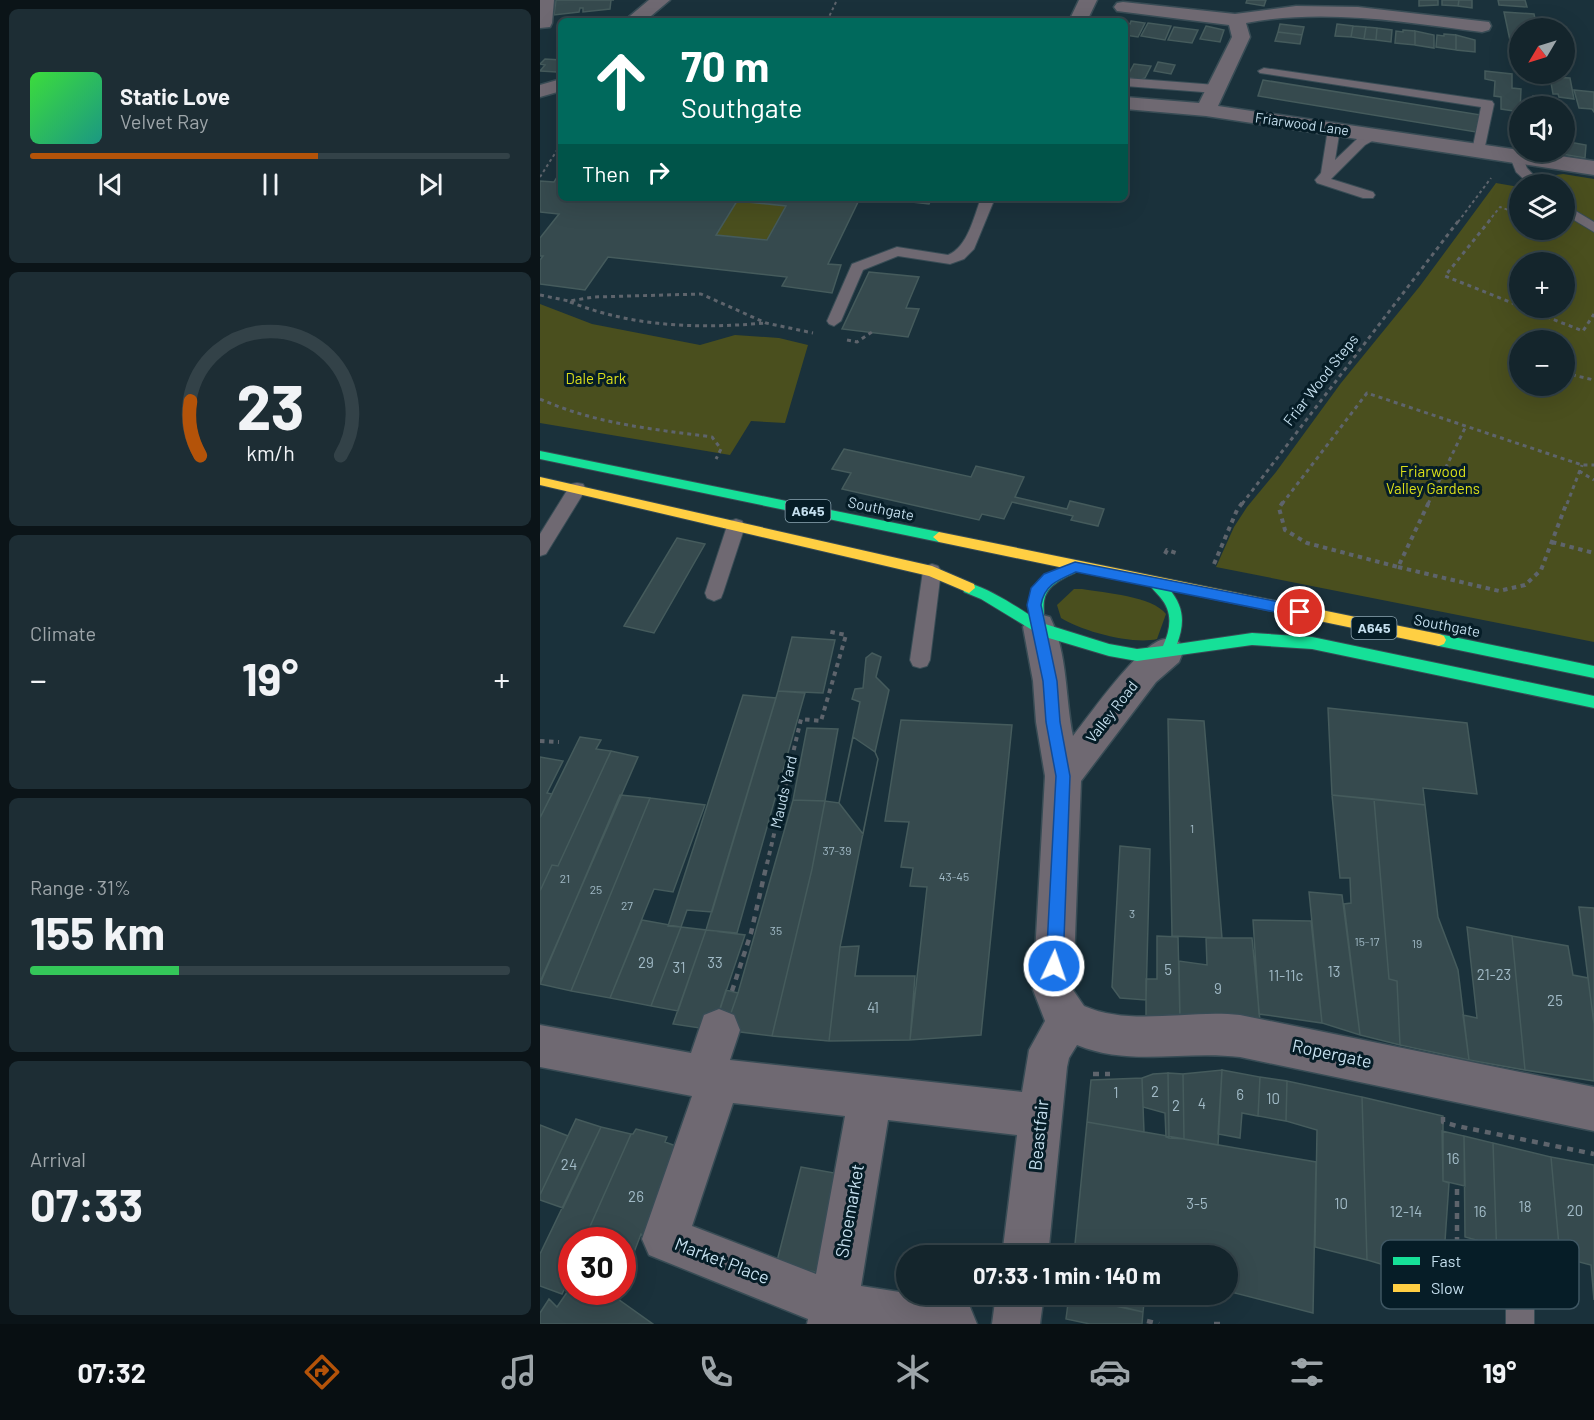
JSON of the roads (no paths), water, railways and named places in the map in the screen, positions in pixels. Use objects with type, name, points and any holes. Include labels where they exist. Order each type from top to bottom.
[{"type":"highway","name":"Southgate","points":[[540,454],[1075,567],[1594,672]]},
{"type":"highway","name":"A645","points":[[540,481],[932,571],[986,595],[1047,632],[1109,650],[1137,654],[1167,652],[1252,639],[1312,643],[1594,702]]},
{"type":"highway","points":[[1039,627],[1034,605],[1036,592],[1049,578],[1075,567]]},
{"type":"highway","points":[[1154,582],[1172,598],[1177,614],[1176,634],[1167,652]]},
{"type":"street","points":[[543,23],[545,0]]},
{"type":"street","points":[[637,18],[661,0]]},
{"type":"street","points":[[1079,18],[1088,0]]},
{"type":"street","points":[[1123,7],[1235,20],[1286,6],[1349,11],[1482,31],[1480,3]]},
{"type":"street","points":[[1206,110],[1241,37],[1240,28],[1235,20]]},
{"type":"street","points":[[540,91],[558,86]]},
{"type":"street","name":"Friarwood Lane","points":[[1128,103],[1206,110],[1509,156]]},
{"type":"street","name":"Friarwood Lane","points":[[1551,162],[1594,168]]},
{"type":"street","points":[[1039,627],[1050,681],[1053,722],[1063,776],[1053,990],[1056,1000],[1069,1021]]},
{"type":"street","name":"Valley Road","points":[[1063,776],[1144,672],[1167,652]]},
{"type":"street","name":"Ropergate","points":[[1069,1021],[1093,1031],[1125,1037],[1217,1033],[1240,1036],[1594,1109]]},
{"type":"street","name":"Beastfair","points":[[1026,1245],[1048,1056],[1069,1021]]},
{"type":"street","points":[[712,1079],[719,1030]]},
{"type":"street","points":[[540,1046],[712,1079],[1041,1116]]},
{"type":"street","name":"Market Place","points":[[712,1079],[665,1239],[832,1314]]},
{"type":"street","name":"Shoemarket","points":[[832,1314],[870,1098]]},
{"type":"street","points":[[1016,1324],[1019,1305]]},
{"type":"street","points":[[832,1314],[953,1324]]},
{"type":"lane","points":[[1264,71],[1488,104],[1478,151]]},
{"type":"lane","points":[[1128,82],[1215,89]]},
{"type":"lane","points":[[1325,176],[1334,129]]},
{"type":"lane","points":[[1312,191],[1361,142],[1377,135]]},
{"type":"lane","points":[[1325,176],[1368,195]]},
{"type":"lane","points":[[834,321],[857,267],[897,251],[950,260],[959,256],[967,249],[987,201]]},
{"type":"lane","points":[[1575,215],[1594,228]]},
{"type":"lane","points":[[540,549],[577,489]]},
{"type":"lane","points":[[714,593],[736,526]]},
{"type":"lane","points":[[920,660],[932,571]]},
{"type":"park label","name":"Dale Park","points":[[596,379]]},
{"type":"park label","name":"Friarwood Valley Gardens","points":[[1433,480]]}]
